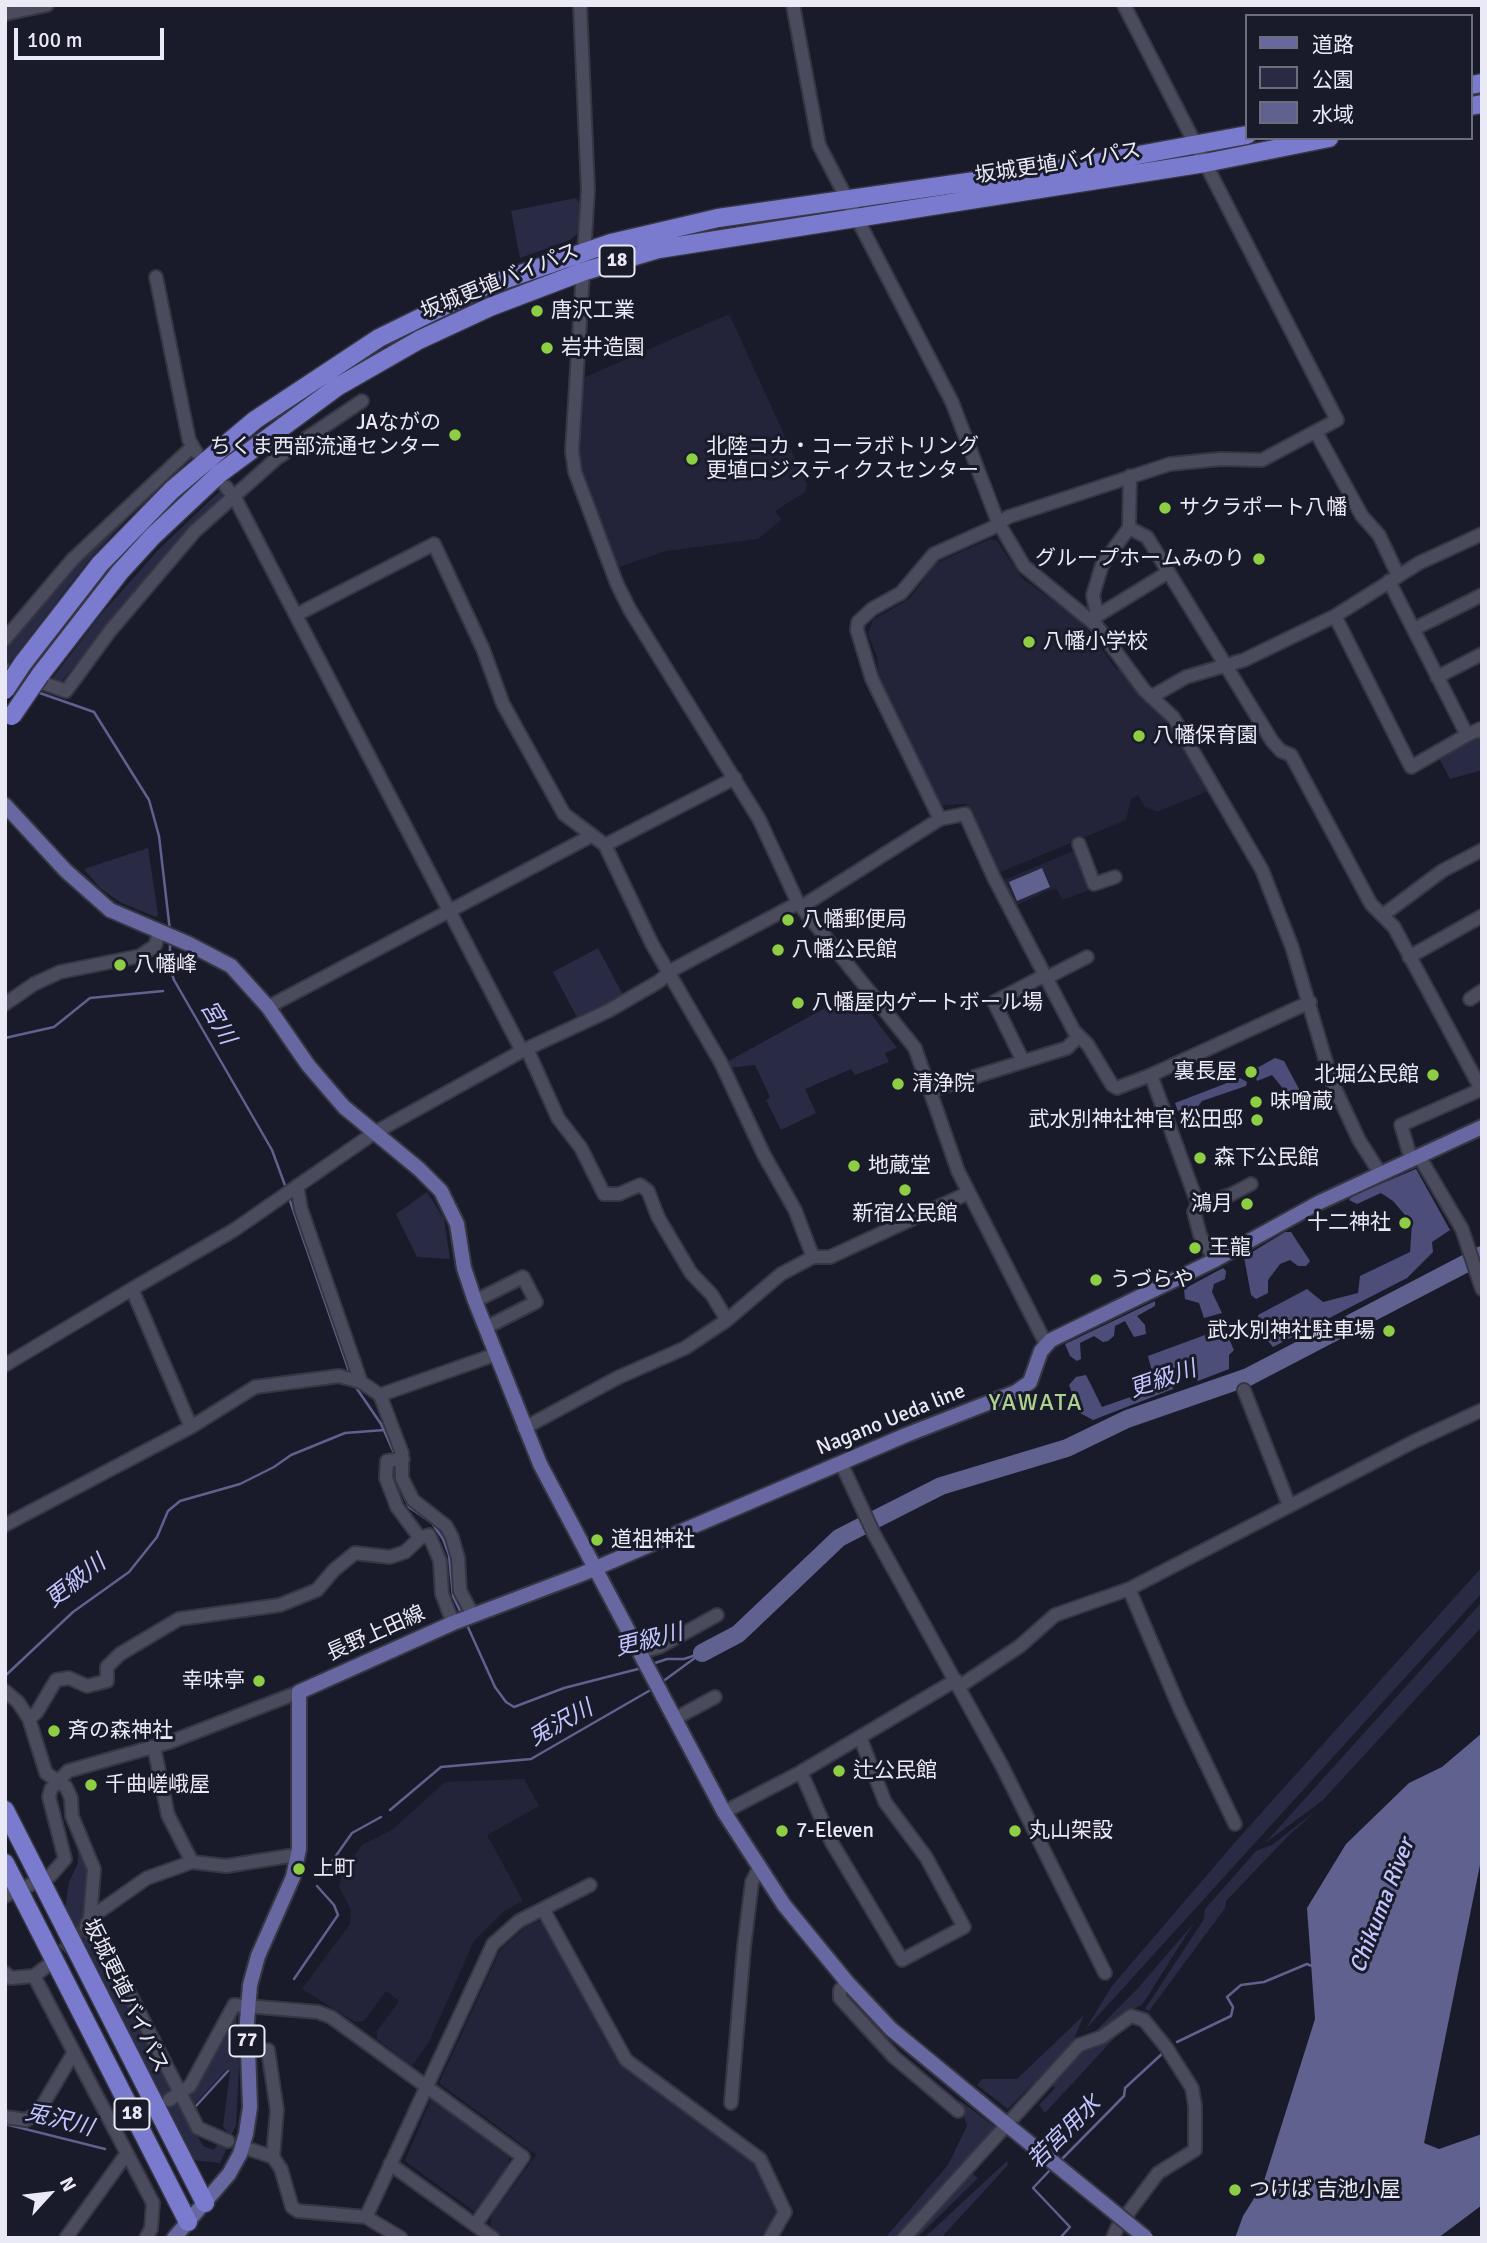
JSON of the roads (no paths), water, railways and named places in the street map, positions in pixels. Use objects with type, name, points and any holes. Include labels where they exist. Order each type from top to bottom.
[{"type":"highway","name":"坂城更埴バイパス","points":[[5,690],[100,564],[172,491],[255,420],[346,358],[435,309],[483,287],[585,252],[718,218],[1079,166],[1246,135]]},
{"type":"highway","name":"坂城更埴バイパス","points":[[8,722],[40,674],[89,611],[153,536],[219,474],[295,415],[376,363],[490,307],[582,272],[659,249],[1205,163],[1319,140]]},
{"type":"highway","name":"坂城更埴バイパス","points":[[5,1810],[205,2203]]},
{"type":"highway","name":"18","points":[[5,1863],[13,1893],[188,2222]]},
{"type":"main road","points":[[5,805],[88,892],[110,910],[231,966],[268,1007],[325,1087],[373,1133],[419,1168],[441,1191],[452,1207],[464,1268],[494,1355],[524,1428],[595,1569],[724,1812],[759,1868],[784,1905],[847,1982],[891,2029],[1146,2238]]},
{"type":"main road","points":[[1046,1344],[1215,1260],[1318,1203],[1482,1127]]},
{"type":"main road","name":"Nagano Ueda line","points":[[464,1619],[595,1569],[1021,1389],[1032,1380],[1046,1344]]},
{"type":"main road","name":"長野上田線","points":[[299,1692],[464,1619]]},
{"type":"main road","name":"77","points":[[174,2238],[235,2164],[246,2134],[250,2097],[247,2005],[257,1956],[290,1883],[297,1858],[300,1829],[299,1692]]},
{"type":"street","points":[[12,12],[47,5]]},
{"type":"street","points":[[580,5],[588,190],[572,451],[575,472],[617,584],[630,610],[718,756],[760,819],[800,905],[915,1048],[932,1090],[946,1139],[968,1193],[1046,1344]]},
{"type":"street","points":[[793,5],[819,145],[952,402],[998,522],[1024,566],[1095,619],[1151,697],[1173,717],[1262,870],[1310,1002],[1332,1082],[1359,1140],[1373,1157],[1380,1173]]},
{"type":"street","points":[[940,819],[872,679],[857,630],[858,622],[872,609],[901,593],[934,554],[994,527],[998,522],[1130,476],[1189,461],[1262,460],[1317,434],[1337,420],[1124,5]]},
{"type":"street","points":[[5,639],[73,559],[194,449],[156,277]]},
{"type":"street","points":[[5,670],[66,691],[110,631],[195,530],[235,498],[238,490],[277,458],[362,401]]},
{"type":"street","points":[[1317,434],[1362,516],[1379,535],[1414,629],[1467,735]]},
{"type":"street","points":[[1095,619],[1093,595],[1102,565],[1129,528],[1130,476]]},
{"type":"street","points":[[226,487],[235,498],[447,910],[525,1050],[558,1118],[581,1148],[604,1194],[619,1194],[640,1185],[648,1191],[658,1217],[691,1273],[712,1294],[727,1320]]},
{"type":"street","points":[[1129,528],[1147,537],[1272,741],[1281,751],[1291,755],[1318,801],[1346,861],[1361,881],[1371,904],[1394,928],[1481,1089],[1401,1125],[1415,1157],[1474,1244],[1475,1266],[1482,1289]]},
{"type":"street","points":[[1151,697],[1186,677],[1244,660],[1335,616],[1393,578],[1482,534]]},
{"type":"street","points":[[296,615],[434,544],[483,649],[503,704],[564,814],[605,845],[652,944],[727,1074],[764,1155],[795,1210],[813,1257]]},
{"type":"street","points":[[1095,619],[1167,573]]},
{"type":"street","points":[[1414,629],[1482,595]]},
{"type":"street","points":[[1335,616],[1411,767],[1481,729]]},
{"type":"street","points":[[1437,677],[1482,654]]},
{"type":"street","points":[[605,845],[735,778]]},
{"type":"street","points":[[5,1364],[234,1230],[373,1133],[525,1050],[590,1021],[670,973],[800,905],[940,819],[965,814],[1045,976],[1079,1036],[1088,1045],[1112,1085],[1117,1088],[1310,1002]]},
{"type":"street","points":[[268,1007],[591,836]]},
{"type":"street","points":[[1079,844],[1094,884],[1115,877]]},
{"type":"street","points":[[1383,915],[1442,871],[1482,850]]},
{"type":"street","points":[[1409,957],[1482,916]]},
{"type":"street","points":[[5,1004],[34,984],[60,972],[140,956],[167,935]]},
{"type":"street","points":[[1023,1061],[994,1002],[1087,957]]},
{"type":"street","points":[[1470,999],[1482,991]]},
{"type":"street","points":[[932,1090],[1067,1048],[1074,1044],[1079,1036]]},
{"type":"street","points":[[1151,1075],[1198,1205]]},
{"type":"street","points":[[1215,1260],[1200,1235],[1194,1212],[1198,1205],[1230,1195],[1251,1184]]},
{"type":"street","points":[[295,1187],[360,1382]]},
{"type":"street","points":[[524,1428],[620,1377],[660,1361],[727,1320],[781,1274],[813,1257],[830,1257],[968,1193]]},
{"type":"street","points":[[475,1301],[523,1277],[536,1302],[485,1328]]},
{"type":"street","points":[[132,1289],[191,1427]]},
{"type":"street","points":[[380,1395],[494,1355]]},
{"type":"street","points":[[5,1525],[191,1427],[255,1387],[339,1376],[360,1382],[380,1395],[402,1478],[413,1500],[439,1520],[452,1537],[458,1558],[464,1619]]},
{"type":"street","points":[[1244,1390],[1289,1505]]},
{"type":"street","points":[[724,1812],[802,1772],[958,1683],[1020,1646],[1055,1615],[1129,1589],[1289,1505],[1482,1410]]},
{"type":"street","points":[[398,1460],[389,1486],[397,1507],[419,1538]]},
{"type":"street","points":[[841,1463],[872,1530],[958,1683],[1105,1973]]},
{"type":"street","points":[[29,1719],[37,1713],[55,1680],[69,1678],[87,1686],[107,1681],[107,1667],[120,1654],[179,1619],[280,1605],[317,1590],[347,1557],[355,1553],[390,1557],[405,1552],[419,1538],[429,1535],[436,1547],[442,1594],[464,1619]]},
{"type":"street","points":[[1129,1589],[1179,1707],[1235,1824]]},
{"type":"street","points":[[642,1654],[717,1615]]},
{"type":"street","points":[[5,1691],[18,1702],[29,1719],[46,1773],[66,1787],[71,1798],[72,1816],[94,1869],[86,1925],[110,1955],[175,2097],[198,2128],[228,2141]]},
{"type":"street","points":[[13,1893],[54,1872],[65,1859],[65,1849],[49,1805],[51,1789],[68,1771],[153,1747],[299,1692]]},
{"type":"street","points":[[676,1718],[716,1697]]},
{"type":"street","points":[[802,1772],[832,1843],[902,1960],[964,1927],[926,1857],[885,1802],[860,1737]]},
{"type":"street","points":[[153,1747],[168,1815],[192,1862]]},
{"type":"street","points":[[86,1925],[147,1878],[192,1862],[226,1866],[289,1856],[297,1858]]},
{"type":"street","points":[[731,2103],[744,1947],[752,1882],[759,1868]]},
{"type":"street","points":[[366,2217],[492,1944],[511,1926],[590,1885]]},
{"type":"street","points":[[543,1909],[626,2060],[760,2159],[785,2212],[769,2238]]},
{"type":"street","points":[[7,1977],[34,1976],[47,1966]]},
{"type":"street","points":[[34,1976],[125,2155],[153,2203],[151,2229],[146,2238]]},
{"type":"street","points":[[847,1982],[840,1990],[840,1998],[894,2057],[958,2111]]},
{"type":"street","points":[[175,2097],[190,2087],[230,2008],[235,2004],[318,2012],[331,2017],[523,2157],[475,2225]]},
{"type":"street","points":[[904,2238],[1079,2045],[1102,2037],[1131,2016],[1144,2020],[1166,2047],[1192,2088],[1195,2106],[1195,2150],[1158,2173],[1117,2228],[1113,2238]]},
{"type":"street","points":[[268,2050],[277,2110],[273,2157]]},
{"type":"street","points":[[5,2117],[26,2120],[38,2113],[74,2052]]},
{"type":"street","points":[[112,2129],[125,2122]]},
{"type":"street","points":[[252,2150],[273,2157],[281,2169],[292,2207],[298,2211],[366,2217],[401,2238]]},
{"type":"street","points":[[66,2238],[125,2155]]},
{"type":"street","points":[[390,2164],[493,2238]]},
{"type":"water","points":[[1042,868],[1050,887],[1017,901],[1009,882]]},
{"type":"water","name":"Chikuma River","points":[[1482,1733],[1482,1855],[1424,2143],[1439,2149],[1482,2134],[1482,2205],[1438,2238],[1235,2238],[1243,2216],[1263,2184],[1315,2019],[1307,1908],[1346,1844],[1409,1783],[1442,1767]]},
{"type":"waterway","name":"宮川","points":[[37,692],[94,712],[149,800],[159,836],[170,931]]},
{"type":"waterway","name":"宮川","points":[[170,941],[170,968],[174,980],[272,1150],[286,1188]]},
{"type":"waterway","points":[[5,1038],[54,1027],[90,998],[163,991]]},
{"type":"waterway","name":"宮川","points":[[289,1198],[350,1374]]},
{"type":"waterway","name":"更級川","points":[[702,1653],[738,1634],[839,1538],[874,1520],[941,1486],[1067,1448],[1127,1419],[1248,1377],[1482,1255]]},
{"type":"waterway","name":"宮川","points":[[353,1383],[381,1424],[395,1455]]},
{"type":"waterway","name":"更級川","points":[[5,1676],[73,1612],[129,1572],[157,1537],[168,1511],[180,1501],[240,1484],[291,1455],[345,1433],[384,1430]]},
{"type":"waterway","name":"更級川","points":[[395,1465],[395,1478],[409,1507],[432,1523],[443,1539],[449,1555],[453,1596],[462,1615]]},
{"type":"waterway","name":"更級川","points":[[467,1625],[495,1687],[506,1702],[514,1707],[564,1688],[642,1668]]},
{"type":"waterway","name":"更級川","points":[[652,1664],[702,1653]]},
{"type":"waterway","name":"兎沢川","points":[[662,1682],[699,1655]]},
{"type":"waterway","name":"兎沢川","points":[[390,1810],[441,1767],[531,1759],[654,1688]]},
{"type":"waterway","name":"兎沢川","points":[[321,1877],[352,1833],[381,1817]]},
{"type":"waterway","name":"兎沢川","points":[[294,1979],[338,1915],[334,1905],[317,1886]]},
{"type":"waterway","name":"若宮用水","points":[[1177,2042],[1231,2016],[1233,2007],[1227,1997],[1241,1985],[1264,1982],[1307,1964],[1312,1966]]},
{"type":"waterway","name":"若宮用水","points":[[1059,2162],[1124,2096],[1125,2088],[1164,2052]]},
{"type":"waterway","name":"兎沢川","points":[[196,2106],[228,2071]]},
{"type":"waterway","name":"兎沢川","points":[[5,2124],[105,2149]]},
{"type":"waterway","name":"若宮用水","points":[[1051,2169],[1033,2188],[1070,2227],[1060,2238]]},
{"type":"tunnel","points":[[50,1963],[81,1930]]},
{"type":"tunnel","points":[[126,2122],[162,2103]]},
{"type":"place","name":"唐沢工業","points":[[537,311]]},
{"type":"place","name":"岩井造園","points":[[547,348]]},
{"type":"place","name":"JAながの ちくま西部流通センター","points":[[455,435]]},
{"type":"place","name":"北陸コカ・コーラボトリング 更埴ロジスティクスセンター","points":[[692,459]]},
{"type":"place","name":"サクラポート八幡","points":[[1165,508]]},
{"type":"place","name":"グループホームみのり","points":[[1259,559]]},
{"type":"place","name":"八幡小学校","points":[[1029,642]]},
{"type":"place","name":"八幡保育園","points":[[1139,736]]},
{"type":"place","name":"八幡郵便局","points":[[788,920]]},
{"type":"place","name":"八幡公民館","points":[[778,950]]},
{"type":"place","name":"八幡峰","points":[[120,965]]},
{"type":"place","name":"八幡屋内ゲートボール場","points":[[798,1003]]},
{"type":"place","name":"裏長屋","points":[[1251,1072]]},
{"type":"place","name":"北堀公民館","points":[[1433,1075]]},
{"type":"place","name":"清浄院","points":[[898,1084]]},
{"type":"place","name":"味噌蔵","points":[[1256,1102]]},
{"type":"place","name":"武水別神社神官 松田邸","points":[[1257,1120]]},
{"type":"place","name":"森下公民館","points":[[1200,1158]]},
{"type":"place","name":"地蔵堂","points":[[854,1166]]},
{"type":"place","name":"新宿公民館","points":[[905,1190]]},
{"type":"place","name":"鴻月","points":[[1247,1204]]},
{"type":"place","name":"十二神社","points":[[1405,1223]]},
{"type":"place","name":"王龍","points":[[1195,1248]]},
{"type":"place","name":"うづらや","points":[[1096,1280]]},
{"type":"place","name":"武水別神社駐車場","points":[[1389,1331]]},
{"type":"place","name":"道祖神社","points":[[597,1540]]},
{"type":"place","name":"幸味亭","points":[[259,1681]]},
{"type":"place","name":"斉の森神社","points":[[54,1731]]},
{"type":"place","name":"辻公民館","points":[[839,1771]]},
{"type":"place","name":"千曲嵯峨屋","points":[[91,1785]]},
{"type":"place","name":"7-Eleven","points":[[782,1831]]},
{"type":"place","name":"丸山架設","points":[[1015,1831]]},
{"type":"place","name":"上町","points":[[299,1869]]},
{"type":"place","name":"つけば 吉池小屋","points":[[1235,2190]]},
{"type":"district","name":"YAWATA","points":[[1036,1404]]}]
